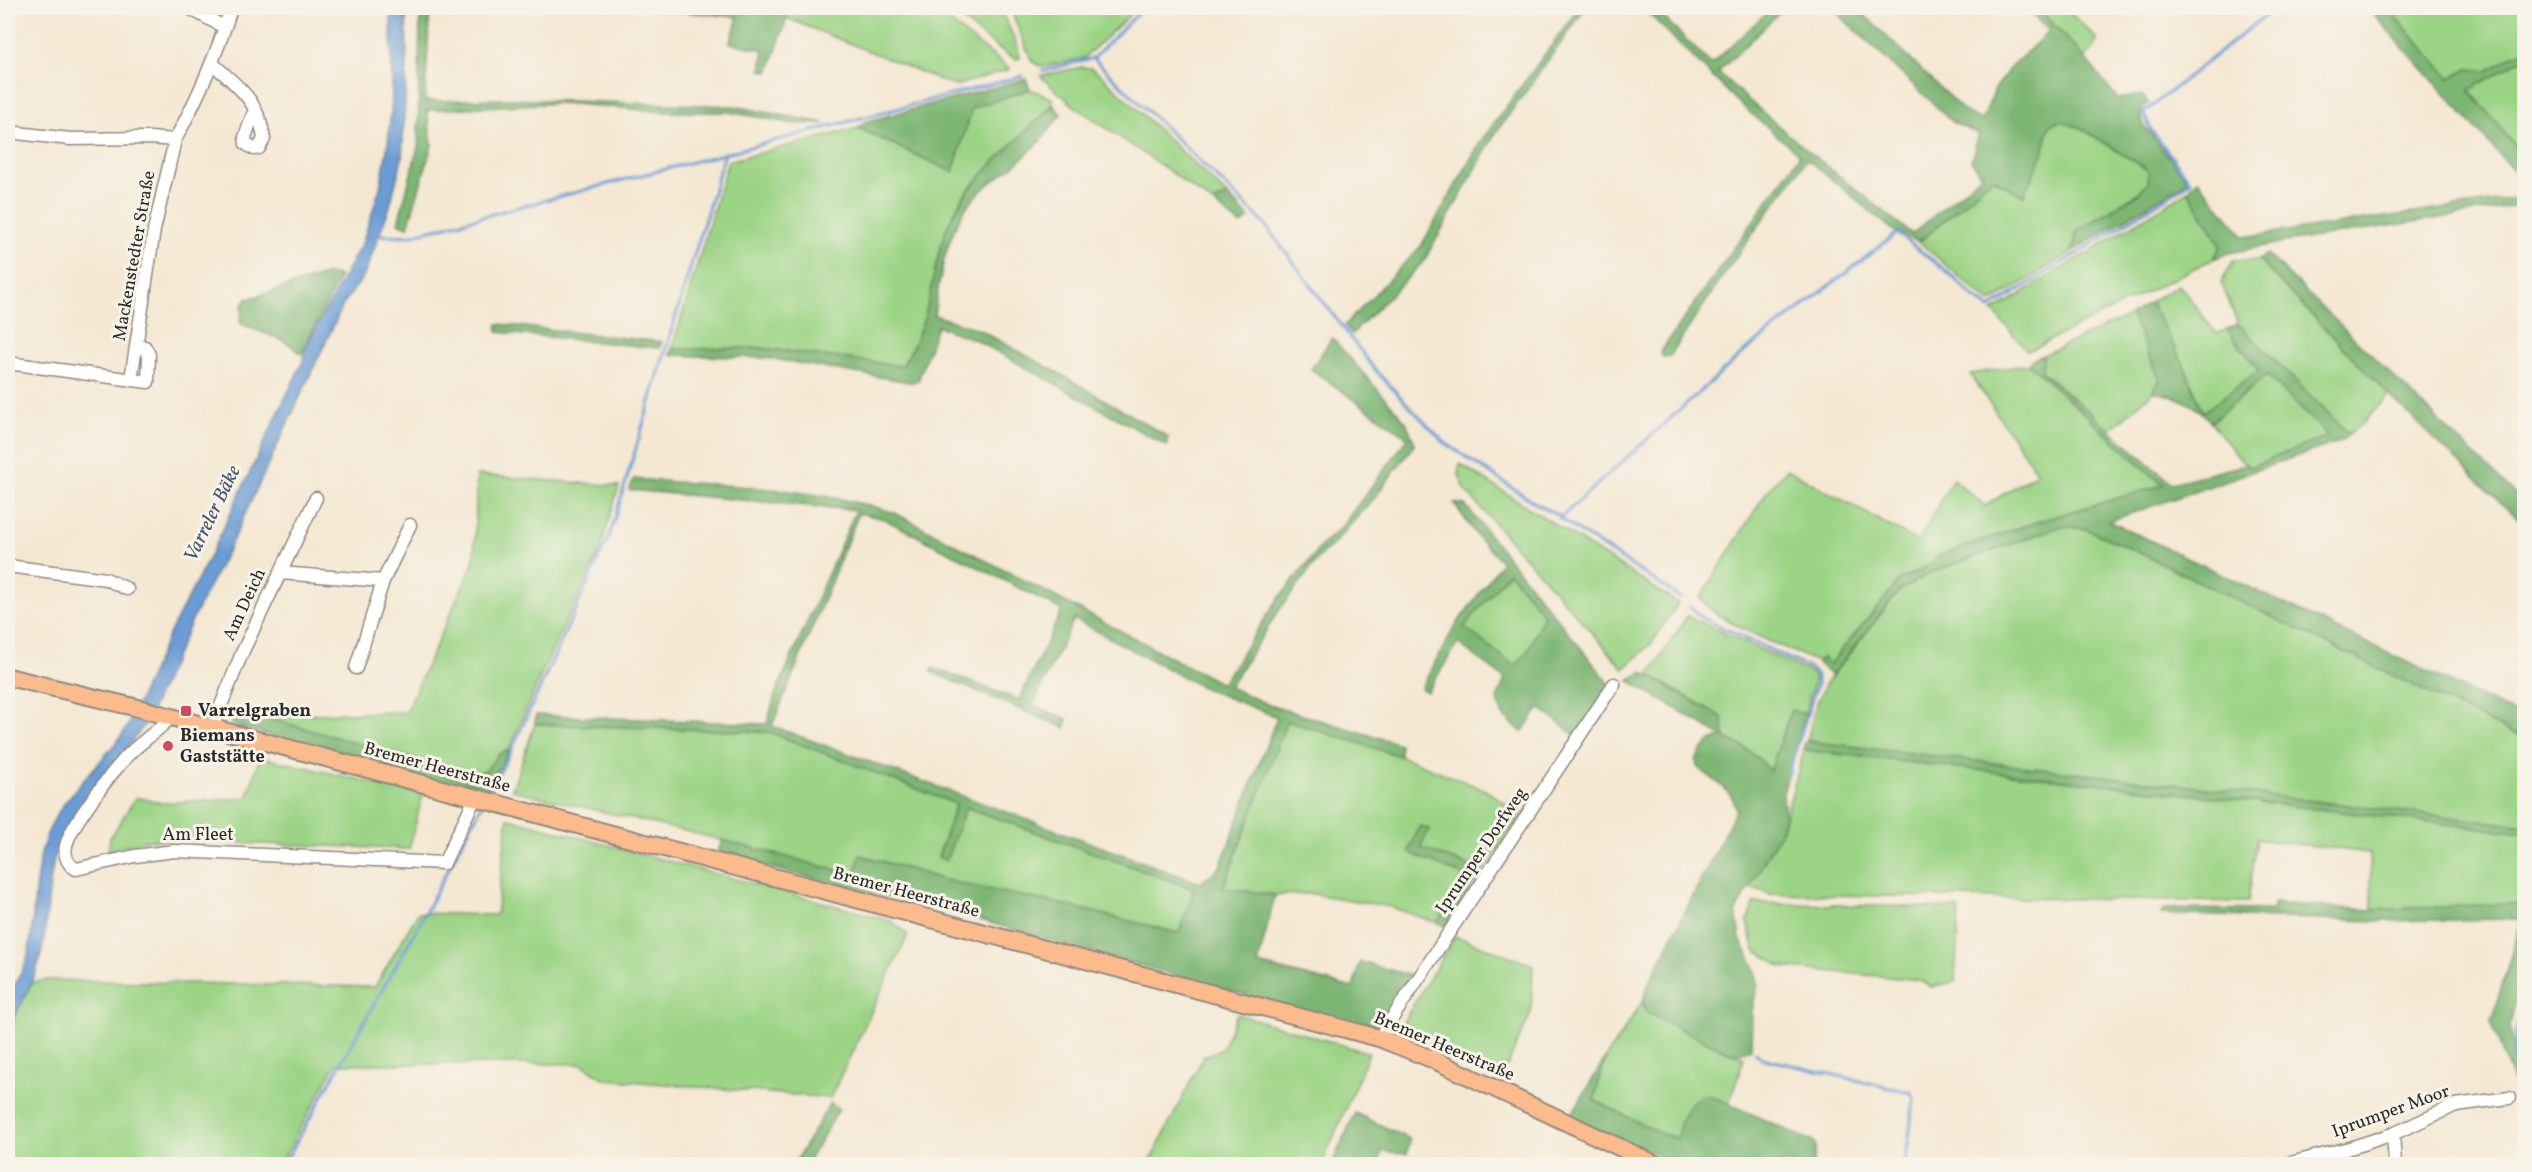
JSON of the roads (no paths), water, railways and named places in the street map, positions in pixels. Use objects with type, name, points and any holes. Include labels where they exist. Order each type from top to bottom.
[{"type":"main road","name":"Bremer Heerstraße","points":[[8,677],[171,717],[1378,1038],[1432,1059],[1655,1164]]},
{"type":"street","points":[[189,8],[224,27]]},
{"type":"street","name":"Mackenstedter Straße","points":[[8,363],[131,379],[154,230],[175,140],[191,111],[212,63],[231,8]]},
{"type":"street","points":[[212,63],[243,92],[255,109]]},
{"type":"street","points":[[8,132],[70,139],[175,140]]},
{"type":"street","name":"Am Deich","points":[[212,728],[242,653],[316,498]]},
{"type":"street","points":[[356,668],[382,581],[410,525]]},
{"type":"street","points":[[8,566],[106,579],[127,589]]},
{"type":"street","points":[[280,573],[382,581]]},
{"type":"street","name":"Iprumper Dorfweg","points":[[1378,1038],[1614,684]]},
{"type":"street","name":"Am Fleet","points":[[171,717],[129,754],[81,817],[69,836],[65,848],[70,866],[76,869],[135,856],[174,851],[444,863],[481,800]]},
{"type":"street","name":"Iprumper Moor","points":[[2287,1164],[2392,1134],[2456,1105],[2508,1098]]},
{"type":"street","points":[[2392,1134],[2395,1164]]},
{"type":"water","points":[[391,8],[406,8],[407,61],[402,158],[390,206],[364,276],[344,303],[230,546],[194,616],[145,724],[63,832],[53,863],[46,926],[37,968],[8,1029],[8,1002],[29,951],[36,880],[49,829],[66,801],[127,727],[168,636],[209,558],[303,361],[304,350],[363,241],[380,188],[388,144],[392,99]]},
{"type":"waterway","points":[[1043,71],[1093,58],[1143,8]]},
{"type":"waterway","points":[[1093,58],[1262,221],[1376,371],[1445,443],[1535,503],[1561,517],[1744,352],[1897,233],[1944,269],[1977,300],[1990,308],[2191,182],[2152,131],[2143,113],[2275,8]]},
{"type":"waterway","points":[[376,235],[408,236],[1023,76]]},
{"type":"waterway","points":[[488,794],[512,749],[610,534],[725,153]]},
{"type":"waterway","points":[[1559,518],[1681,598]]},
{"type":"waterway","points":[[1690,606],[1702,618],[1811,669],[1817,675],[1817,683],[1788,775]]},
{"type":"waterway","points":[[284,1164],[416,930],[482,805]]},
{"type":"waterway","points":[[2524,1025],[2520,1042],[2524,1107]]},
{"type":"waterway","points":[[1755,1052],[1761,1058],[1912,1093],[1914,1100],[1905,1164]]},
{"type":"place","name":"Varrelgraben","points":[[186,711]]},
{"type":"place","name":"Biemans Gaststätte","points":[[168,746]]},
{"type":"water label","name":"Varreler Bäke","points":[[213,514]]}]
